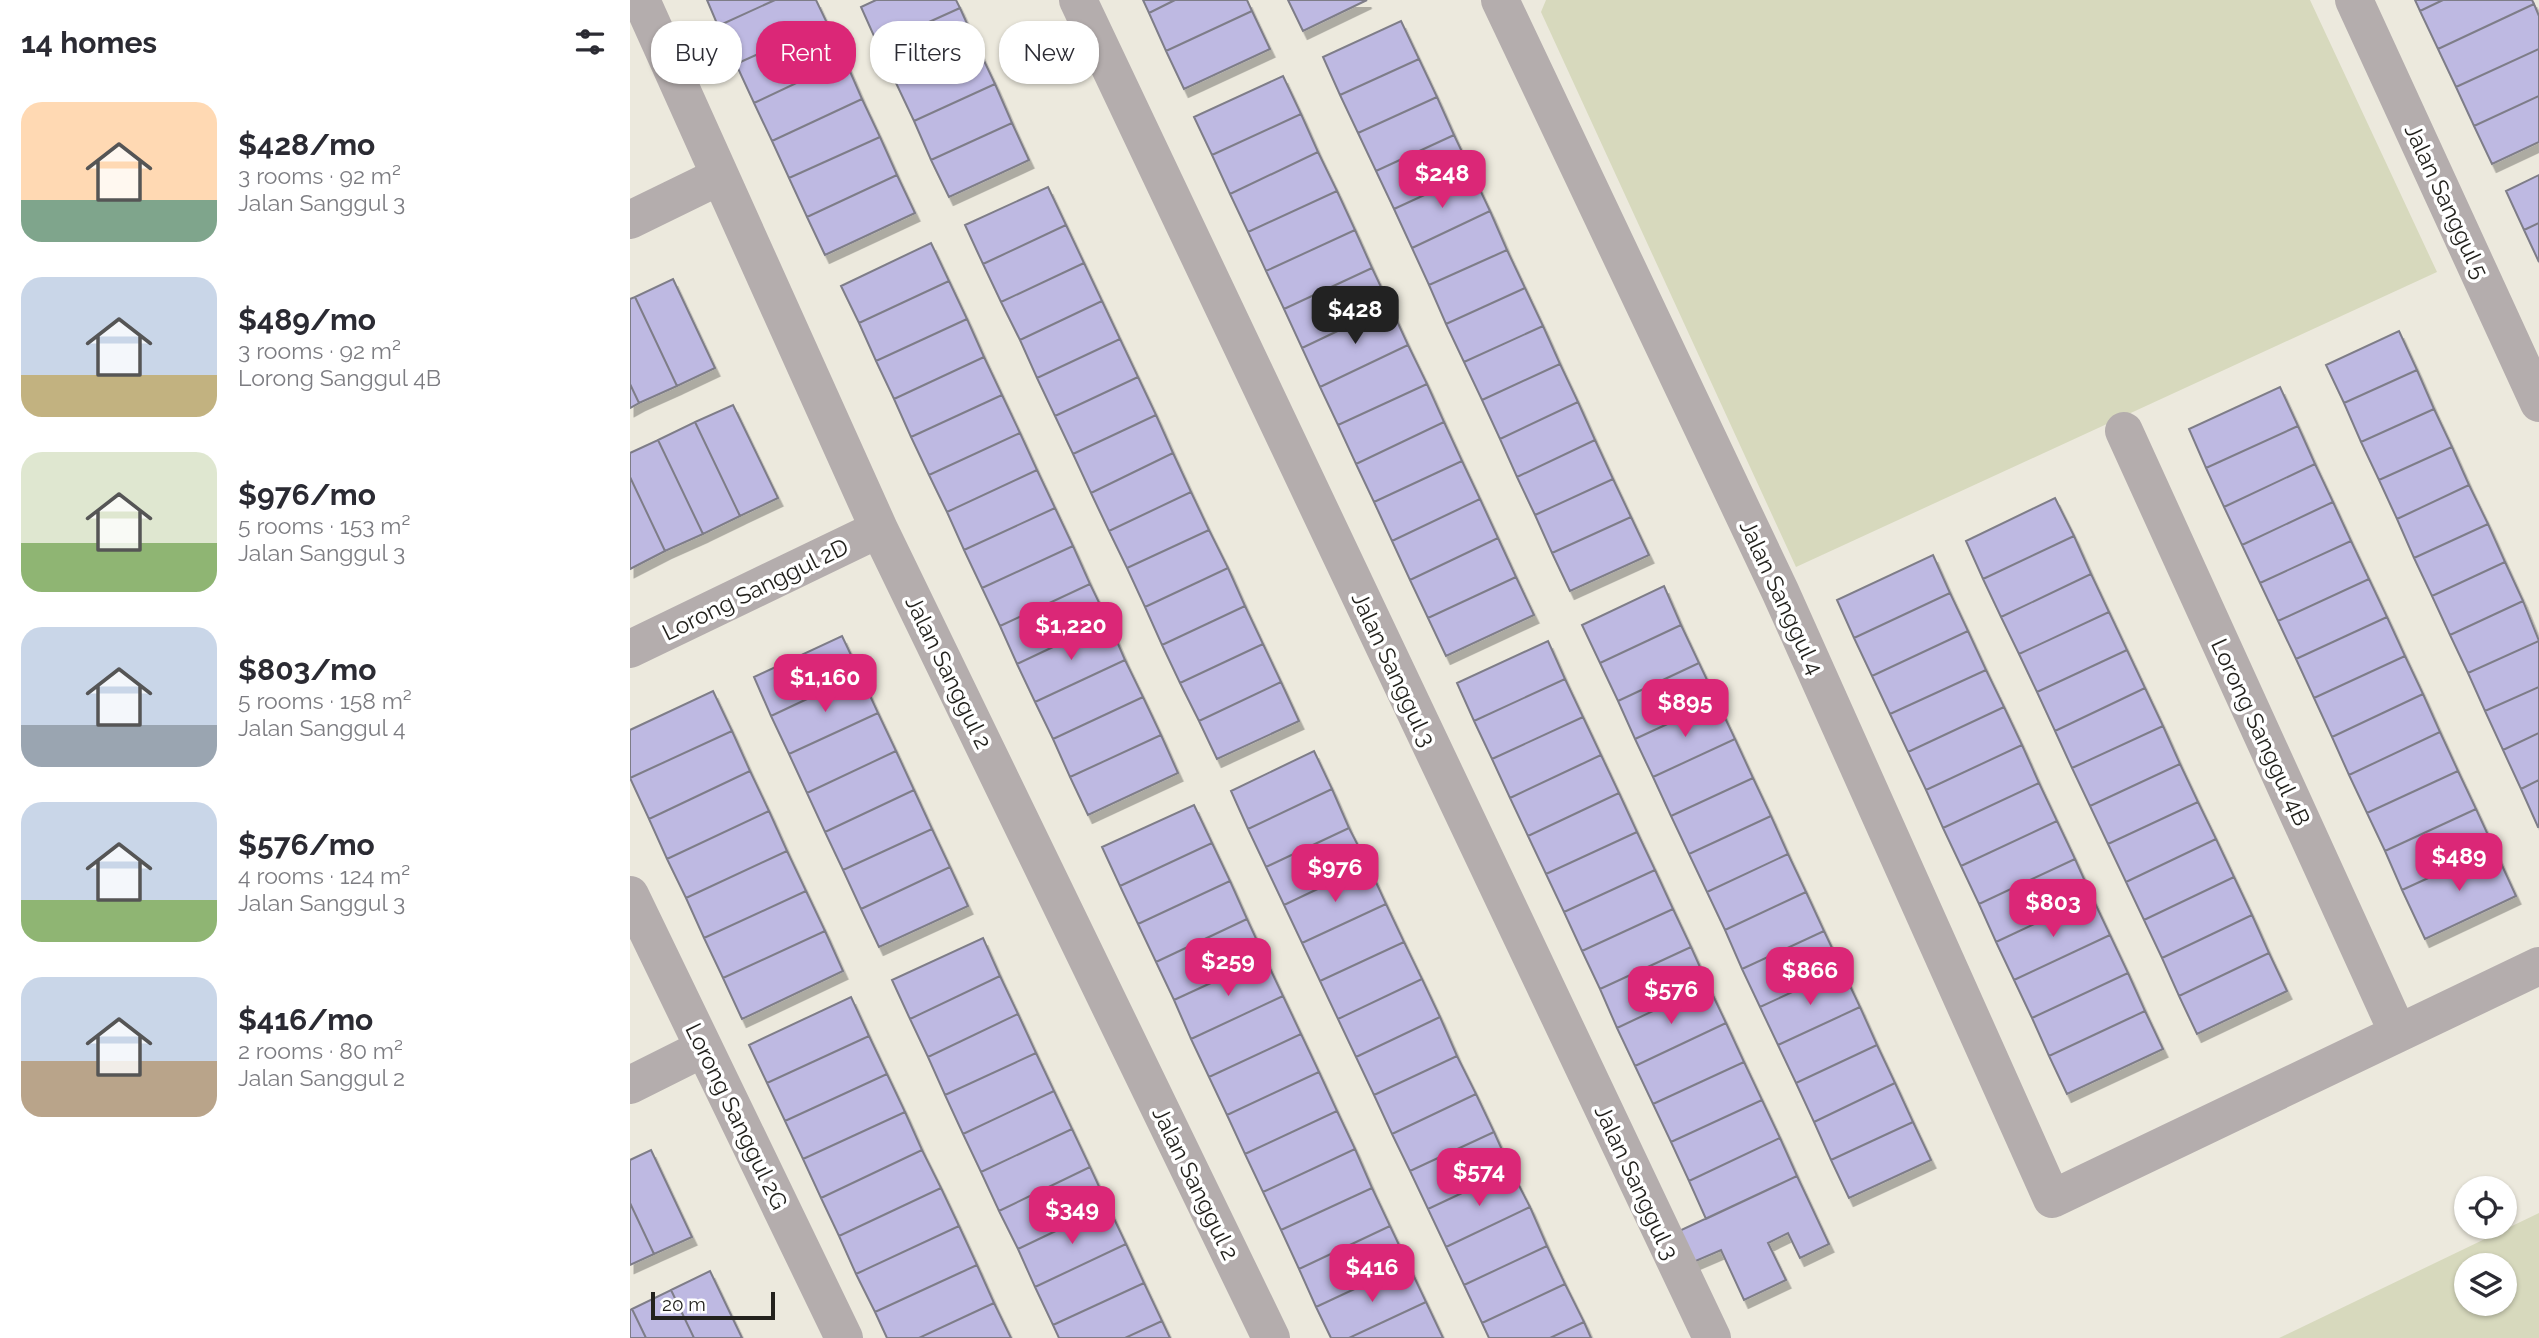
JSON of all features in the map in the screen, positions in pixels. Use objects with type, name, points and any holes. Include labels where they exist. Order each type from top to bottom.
[{"type":"street","name":"Jalan Sanggul 2","points":[[641,0],[879,529],[1271,1338]]},
{"type":"street","name":"Jalan Sanggul 3","points":[[1078,0],[1712,1338]]},
{"type":"street","name":"Jalan Sanggul 4","points":[[1500,0],[1780,591],[2052,1199],[2398,1033]]},
{"type":"street","name":"Jalan Sanggul 5","points":[[2354,0],[2539,403]]},
{"type":"street","points":[[630,220],[720,176]]},
{"type":"street","name":"Lorong Sanggul 4B","points":[[2124,431],[2398,1033]]},
{"type":"street","name":"Lorong Sanggul 2D","points":[[630,649],[879,529]]},
{"type":"street","name":"Lorong Sanggul 2G","points":[[630,895],[844,1338]]},
{"type":"street","points":[[2398,1033],[2539,966]]},
{"type":"street","points":[[630,1085],[704,1048]]},
{"type":"green space","points":[[1546,0],[2310,0],[2437,272],[1796,567],[1541,12]]},
{"type":"green space","points":[[2539,1213],[2539,1338],[2279,1338],[2454,1254],[2454,1316],[2517,1316],[2517,1253],[2456,1253],[2485,1239],[2517,1239],[2517,1224]]},
{"type":"building","points":[[707,0],[775,0],[729,21],[716,21]]},
{"type":"building","points":[[775,0],[816,0],[826,21],[756,21],[756,55],[742,61],[742,21],[729,21]]},
{"type":"building","points":[[876,0],[956,0],[960,8],[931,21],[870,21],[870,27],[861,7]]},
{"type":"building","points":[[1143,0],[1175,0],[1149,13]]},
{"type":"building","points":[[1175,0],[1247,0],[1252,11],[1166,51],[1149,13]]},
{"type":"building","points":[[1288,0],[1367,0],[1303,31]]},
{"type":"building","points":[[2415,0],[2443,0],[2420,11]]},
{"type":"building","points":[[2443,0],[2532,0],[2534,4],[2438,49],[2420,11]]},
{"type":"building","points":[[2534,4],[2539,16],[2539,49],[2456,87],[2438,49]]},
{"type":"building","points":[[960,8],[966,21],[931,21]]},
{"type":"building","points":[[1252,11],[1270,49],[1184,89],[1166,51]]},
{"type":"building","points":[[1401,21],[1419,59],[1340,95],[1323,57]]},
{"type":"building","points":[[2539,49],[2539,96],[2474,126],[2456,87]]},
{"type":"building","points":[[756,55],[756,84],[794,84],[754,103],[742,77],[742,61]]},
{"type":"building","points":[[1419,59],[1437,97],[1358,133],[1340,95]]},
{"type":"building","points":[[985,63],[995,84],[914,121],[896,84],[985,84]]},
{"type":"building","points":[[1283,76],[1301,114],[1212,155],[1194,117]]},
{"type":"building","points":[[794,84],[855,84],[862,99],[772,141],[754,103]]},
{"type":"building","points":[[995,84],[1012,123],[931,160],[914,121]]},
{"type":"building","points":[[2539,96],[2539,142],[2492,164],[2474,126]]},
{"type":"building","points":[[1437,97],[1454,135],[1376,171],[1358,133]]},
{"type":"building","points":[[862,99],[880,137],[789,178],[772,141]]},
{"type":"building","points":[[1301,114],[1318,152],[1230,194],[1212,155]]},
{"type":"building","points":[[1012,123],[1029,160],[949,197],[931,160]]},
{"type":"building","points":[[1454,135],[1472,173],[1394,209],[1376,171]]},
{"type":"building","points":[[880,137],[897,175],[807,217],[789,178]]},
{"type":"building","points":[[1318,152],[1337,191],[1248,232],[1230,194]]},
{"type":"building","points":[[1472,173],[1490,211],[1412,248],[1394,209]]},
{"type":"building","points":[[897,175],[915,213],[825,255],[807,217]]},
{"type":"building","points":[[2539,175],[2539,223],[2524,230],[2506,191]]},
{"type":"building","points":[[1048,187],[1066,225],[983,264],[965,225]]},
{"type":"building","points":[[1337,191],[1355,230],[1266,271],[1248,232]]},
{"type":"building","points":[[1490,211],[1507,250],[1429,285],[1412,248]]},
{"type":"building","points":[[2539,223],[2539,262],[2524,230]]},
{"type":"building","points":[[1066,225],[1084,263],[1001,302],[983,264]]},
{"type":"building","points":[[1355,230],[1372,268],[1284,309],[1266,271]]},
{"type":"building","points":[[931,243],[949,281],[859,323],[841,286]]},
{"type":"building","points":[[1507,250],[1525,288],[1446,324],[1429,285]]},
{"type":"building","points":[[1084,263],[1102,301],[1020,340],[1001,302]]},
{"type":"building","points":[[1372,268],[1390,306],[1302,348],[1284,309]]},
{"type":"building","points":[[673,279],[715,368],[677,386],[635,297]]},
{"type":"building","points":[[949,281],[967,319],[876,361],[859,323]]},
{"type":"building","points":[[1525,288],[1543,326],[1464,362],[1446,324]]},
{"type":"building","points":[[635,297],[677,386],[639,403],[630,384],[630,299]]},
{"type":"building","points":[[1102,301],[1120,339],[1037,378],[1020,340]]},
{"type":"building","points":[[1390,306],[1408,345],[1320,387],[1302,348]]},
{"type":"building","points":[[967,319],[984,357],[894,399],[876,361]]},
{"type":"building","points":[[1543,326],[1560,364],[1482,400],[1464,362]]},
{"type":"building","points":[[2399,331],[2417,370],[2344,403],[2326,365]]},
{"type":"building","points":[[1120,339],[1138,377],[1055,416],[1037,378]]},
{"type":"building","points":[[1408,345],[1427,384],[1338,425],[1320,387]]},
{"type":"building","points":[[984,357],[1002,395],[911,437],[894,399]]},
{"type":"building","points":[[1560,364],[1578,402],[1500,439],[1482,400]]},
{"type":"building","points":[[2417,370],[2434,409],[2361,442],[2344,403]]},
{"type":"building","points":[[1138,377],[1156,415],[1073,454],[1055,416]]},
{"type":"building","points":[[630,384],[639,403],[630,408]]},
{"type":"building","points":[[1427,384],[1444,422],[1356,464],[1338,425]]},
{"type":"building","points":[[2280,387],[2298,426],[2206,468],[2189,429]]},
{"type":"building","points":[[1002,395],[1020,433],[929,475],[911,437]]},
{"type":"building","points":[[1578,402],[1595,440],[1517,477],[1500,439]]},
{"type":"building","points":[[733,405],[778,498],[740,516],[695,422]]},
{"type":"building","points":[[2434,409],[2452,447],[2379,480],[2361,442]]},
{"type":"building","points":[[1156,415],[1173,453],[1091,493],[1073,454]]},
{"type":"building","points":[[695,422],[740,516],[703,534],[658,440]]},
{"type":"building","points":[[1444,422],[1462,461],[1374,502],[1356,464]]},
{"type":"building","points":[[2298,426],[2315,464],[2224,507],[2206,468]]},
{"type":"building","points":[[1020,433],[1037,470],[947,512],[929,475]]},
{"type":"building","points":[[658,440],[703,534],[665,551],[630,477],[630,453]]},
{"type":"building","points":[[1595,440],[1613,479],[1535,515],[1517,477]]},
{"type":"building","points":[[2452,447],[2469,485],[2397,519],[2379,480]]},
{"type":"building","points":[[1173,453],[1191,492],[1109,531],[1091,493]]},
{"type":"building","points":[[1462,461],[1480,499],[1392,541],[1374,502]]},
{"type":"building","points":[[2315,464],[2333,502],[2242,545],[2224,507]]},
{"type":"building","points":[[1037,470],[1055,508],[964,550],[947,512]]},
{"type":"building","points":[[630,477],[665,551],[630,569]]},
{"type":"building","points":[[1613,479],[1631,517],[1552,553],[1535,515]]},
{"type":"building","points":[[2469,485],[2488,524],[2414,558],[2397,519]]},
{"type":"building","points":[[1191,492],[1209,530],[1127,568],[1109,531]]},
{"type":"building","points":[[2055,498],[2074,536],[1983,579],[1966,541]]},
{"type":"building","points":[[1480,499],[1498,538],[1410,580],[1392,541]]},
{"type":"building","points":[[2333,502],[2351,541],[2260,583],[2242,545]]},
{"type":"building","points":[[1055,508],[1073,546],[982,588],[964,550]]},
{"type":"building","points":[[1631,517],[1649,555],[1570,591],[1552,553]]},
{"type":"building","points":[[2488,524],[2505,562],[2432,596],[2414,558]]},
{"type":"building","points":[[1209,530],[1228,568],[1145,607],[1127,568]]},
{"type":"building","points":[[2074,536],[2091,574],[2001,617],[1983,579]]},
{"type":"building","points":[[1498,538],[1516,577],[1428,618],[1410,580]]},
{"type":"building","points":[[2351,541],[2369,579],[2278,621],[2260,583]]},
{"type":"building","points":[[1073,546],[1090,584],[1000,626],[982,588]]},
{"type":"building","points":[[1933,555],[1950,593],[1854,638],[1837,600]]},
{"type":"building","points":[[2505,562],[2523,601],[2450,635],[2432,596]]},
{"type":"building","points":[[1228,568],[1245,606],[1162,645],[1145,607]]},
{"type":"building","points":[[2091,574],[2109,612],[2019,654],[2001,617]]},
{"type":"building","points":[[1516,577],[1534,615],[1446,656],[1428,618]]},
{"type":"building","points":[[2369,579],[2387,617],[2296,659],[2278,621]]},
{"type":"building","points":[[1090,584],[1108,621],[1017,664],[1000,626]]},
{"type":"building","points":[[1664,586],[1681,625],[1600,663],[1582,625]]},
{"type":"building","points":[[1950,593],[1968,631],[1872,676],[1854,638]]},
{"type":"building","points":[[2523,601],[2539,641],[2468,673],[2450,635]]},
{"type":"building","points":[[1245,606],[1263,644],[1180,683],[1162,645]]},
{"type":"building","points":[[2109,612],[2127,650],[2037,692],[2019,654]]},
{"type":"building","points":[[2387,617],[2405,656],[2314,698],[2296,659]]},
{"type":"building","points":[[1108,621],[1125,660],[1035,702],[1017,664]]},
{"type":"building","points":[[1681,625],[1699,663],[1618,701],[1600,663]]},
{"type":"building","points":[[1968,631],[1986,670],[1890,714],[1872,676]]},
{"type":"building","points":[[842,636],[860,674],[771,716],[754,677]]},
{"type":"building","points":[[1548,641],[1565,679],[1474,721],[1457,683]]},
{"type":"building","points":[[2539,641],[2539,687],[2485,711],[2468,673]]},
{"type":"building","points":[[1263,644],[1281,682],[1199,721],[1180,683]]},
{"type":"building","points":[[2127,650],[2145,688],[2055,731],[2037,692]]},
{"type":"building","points":[[2405,656],[2423,694],[2332,737],[2314,698]]},
{"type":"building","points":[[1125,660],[1143,697],[1053,739],[1035,702]]},
{"type":"building","points":[[1699,663],[1717,701],[1635,739],[1618,701]]},
{"type":"building","points":[[1986,670],[2004,707],[1908,752],[1890,714]]},
{"type":"building","points":[[860,674],[878,713],[789,754],[771,716]]},
{"type":"building","points":[[1565,679],[1583,717],[1492,759],[1474,721]]},
{"type":"building","points":[[1281,682],[1299,721],[1217,759],[1199,721]]},
{"type":"building","points":[[2539,687],[2539,733],[2503,750],[2485,711]]},
{"type":"building","points":[[2145,688],[2163,726],[2072,768],[2055,731]]},
{"type":"building","points":[[713,691],[732,731],[630,778],[630,730]]},
{"type":"building","points":[[2423,694],[2440,732],[2349,775],[2332,737]]},
{"type":"building","points":[[1143,697],[1161,735],[1070,777],[1053,739]]},
{"type":"building","points":[[1717,701],[1735,739],[1653,777],[1635,739]]},
{"type":"building","points":[[2004,707],[2022,745],[1926,790],[1908,752]]},
{"type":"building","points":[[878,713],[896,751],[807,793],[789,754]]},
{"type":"building","points":[[1583,717],[1601,755],[1510,798],[1492,759]]},
{"type":"building","points":[[2163,726],[2180,764],[2090,806],[2072,768]]},
{"type":"building","points":[[732,731],[750,771],[649,819],[630,778]]},
{"type":"building","points":[[2440,732],[2458,771],[2367,813],[2349,775]]},
{"type":"building","points":[[2539,733],[2539,780],[2521,789],[2503,750]]},
{"type":"building","points":[[1161,735],[1178,773],[1088,815],[1070,777]]},
{"type":"building","points":[[1735,739],[1753,778],[1671,816],[1653,777]]},
{"type":"building","points":[[2022,745],[2039,783],[1943,828],[1926,790]]},
{"type":"building","points":[[896,751],[914,790],[825,832],[807,793]]},
{"type":"building","points":[[1314,751],[1332,789],[1248,829],[1231,791]]},
{"type":"building","points":[[1601,755],[1619,793],[1528,836],[1510,798]]},
{"type":"building","points":[[2180,764],[2198,802],[2108,844],[2090,806]]},
{"type":"building","points":[[750,771],[769,811],[667,859],[649,819]]},
{"type":"building","points":[[2458,771],[2476,809],[2385,851],[2367,813]]},
{"type":"building","points":[[1753,778],[1771,816],[1689,854],[1671,816]]},
{"type":"building","points":[[2539,780],[2539,827],[2538,827],[2521,789]]},
{"type":"building","points":[[2039,783],[2057,821],[1961,866],[1943,828]]},
{"type":"building","points":[[1332,789],[1349,828],[1266,867],[1248,829]]},
{"type":"building","points":[[914,790],[932,829],[843,870],[825,832]]},
{"type":"building","points":[[1619,793],[1637,832],[1546,874],[1528,836]]},
{"type":"building","points":[[2198,802],[2216,839],[2126,882],[2108,844]]},
{"type":"building","points":[[1194,805],[1212,843],[1120,886],[1102,847]]},
{"type":"building","points":[[2476,809],[2494,848],[2402,890],[2385,851]]},
{"type":"building","points":[[769,811],[787,851],[686,898],[667,859]]},
{"type":"building","points":[[1771,816],[1788,854],[1707,892],[1689,854]]},
{"type":"building","points":[[2057,821],[2075,859],[1979,904],[1961,866]]},
{"type":"building","points":[[1349,828],[1368,865],[1284,905],[1266,867]]},
{"type":"building","points":[[932,829],[950,867],[861,909],[843,870]]},
{"type":"building","points":[[1637,832],[1655,870],[1564,912],[1546,874]]},
{"type":"building","points":[[2216,839],[2234,877],[2144,920],[2126,882]]},
{"type":"building","points":[[1212,843],[1230,881],[1138,924],[1120,886]]},
{"type":"building","points":[[2494,848],[2516,896],[2425,939],[2402,890]]},
{"type":"building","points":[[787,851],[806,891],[704,938],[686,898]]},
{"type":"building","points":[[1788,854],[1806,892],[1725,930],[1707,892]]},
{"type":"building","points":[[2075,859],[2092,897],[1996,942],[1979,904]]},
{"type":"building","points":[[1368,865],[1386,904],[1302,943],[1284,905]]},
{"type":"building","points":[[950,867],[968,906],[879,947],[861,909]]},
{"type":"building","points":[[1655,870],[1673,909],[1582,951],[1564,912]]},
{"type":"building","points":[[2234,877],[2252,915],[2162,958],[2144,920]]},
{"type":"building","points":[[1230,881],[1247,919],[1156,962],[1138,924]]},
{"type":"building","points":[[806,891],[825,931],[723,978],[704,938]]},
{"type":"building","points":[[1806,892],[1824,931],[1742,969],[1725,930]]},
{"type":"building","points":[[2092,897],[2110,935],[2014,980],[1996,942]]},
{"type":"building","points":[[1386,904],[1404,942],[1320,981],[1302,943]]},
{"type":"building","points":[[1673,909],[1691,947],[1600,989],[1582,951]]},
{"type":"building","points":[[2252,915],[2269,953],[2179,996],[2162,958]]},
{"type":"building","points":[[1247,919],[1265,958],[1174,1000],[1156,962]]},
{"type":"building","points":[[825,931],[843,971],[742,1019],[723,978]]},
{"type":"building","points":[[1824,931],[1842,969],[1760,1007],[1742,969]]},
{"type":"building","points":[[2110,935],[2128,973],[2032,1018],[2014,980]]},
{"type":"building","points":[[983,938],[1000,976],[910,1019],[892,980]]},
{"type":"building","points":[[1404,942],[1422,979],[1338,1019],[1320,981]]},
{"type":"building","points":[[1691,947],[1708,985],[1617,1028],[1600,989]]},
{"type":"building","points":[[2269,953],[2287,991],[2197,1034],[2179,996]]},
{"type":"building","points":[[1265,958],[1283,996],[1191,1039],[1174,1000]]},
{"type":"building","points":[[1842,969],[1860,1007],[1778,1045],[1760,1007]]},
{"type":"building","points":[[2128,973],[2145,1011],[2049,1056],[2032,1018]]},
{"type":"building","points":[[1000,976],[1018,1014],[928,1057],[910,1019]]},
{"type":"building","points":[[1422,979],[1440,1017],[1356,1057],[1338,1019]]},
{"type":"building","points":[[1708,985],[1726,1023],[1635,1066],[1617,1028]]},
{"type":"building","points":[[1283,996],[1301,1034],[1209,1077],[1191,1039]]},
{"type":"building","points":[[851,997],[869,1036],[767,1083],[749,1045]]},
{"type":"building","points":[[1860,1007],[1877,1045],[1796,1083],[1778,1045]]},
{"type":"building","points":[[2145,1011],[2163,1049],[2067,1094],[2049,1056]]},
{"type":"building","points":[[1018,1014],[1036,1053],[945,1095],[928,1057]]},
{"type":"building","points":[[1440,1017],[1457,1056],[1374,1095],[1356,1057]]},
{"type":"building","points":[[1726,1023],[1744,1062],[1653,1104],[1635,1066]]},
{"type":"building","points":[[1301,1034],[1319,1072],[1227,1115],[1209,1077]]},
{"type":"building","points":[[869,1036],[887,1074],[785,1121],[767,1083]]},
{"type":"building","points":[[1877,1045],[1895,1083],[1814,1122],[1796,1083]]},
{"type":"building","points":[[1036,1053],[1054,1091],[963,1134],[945,1095]]},
{"type":"building","points":[[1457,1056],[1476,1094],[1392,1134],[1374,1095]]},
{"type":"building","points":[[1744,1062],[1762,1100],[1671,1142],[1653,1104]]},
{"type":"building","points":[[1319,1072],[1337,1111],[1245,1154],[1227,1115]]},
{"type":"building","points":[[887,1074],[905,1112],[803,1159],[785,1121]]},
{"type":"building","points":[[1895,1083],[1913,1122],[1831,1160],[1814,1122]]},
{"type":"building","points":[[1054,1091],[1072,1129],[981,1172],[963,1134]]},
{"type":"building","points":[[1476,1094],[1494,1132],[1410,1171],[1392,1134]]},
{"type":"building","points":[[1762,1100],[1780,1138],[1689,1181],[1671,1142]]},
{"type":"building","points":[[1337,1111],[1355,1149],[1263,1192],[1245,1154]]},
{"type":"building","points":[[905,1112],[922,1150],[821,1198],[803,1159]]},
{"type":"building","points":[[1913,1122],[1931,1160],[1849,1198],[1831,1160]]},
{"type":"building","points":[[1072,1129],[1090,1167],[999,1211],[981,1172]]},
{"type":"building","points":[[1494,1132],[1511,1170],[1428,1209],[1410,1171]]},
{"type":"building","points":[[1780,1138],[1797,1176],[1706,1219],[1689,1181]]},
{"type":"building","points":[[1355,1149],[1372,1188],[1281,1230],[1263,1192]]},
{"type":"building","points":[[651,1150],[692,1237],[654,1254],[630,1203],[630,1160]]},
{"type":"building","points":[[922,1150],[941,1188],[839,1236],[821,1198]]},
{"type":"building","points":[[1090,1167],[1108,1206],[1018,1249],[999,1211]]},
{"type":"building","points":[[1511,1170],[1530,1207],[1446,1247],[1428,1209]]},
{"type":"building","points":[[1797,1176],[1829,1244],[1800,1258],[1788,1233],[1768,1243],[1786,1280],[1744,1300],[1721,1250],[1691,1263],[1677,1232]]},
{"type":"building","points":[[941,1188],[959,1226],[856,1274],[839,1236]]},
{"type":"building","points":[[1372,1188],[1390,1226],[1299,1269],[1281,1230]]},
{"type":"building","points":[[630,1203],[654,1254],[630,1265]]},
{"type":"building","points":[[1108,1206],[1126,1244],[1035,1287],[1018,1249]]},
{"type":"building","points":[[1530,1207],[1547,1246],[1464,1285],[1446,1247]]},
{"type":"building","points":[[959,1226],[977,1265],[875,1312],[856,1274]]},
{"type":"building","points":[[1390,1226],[1408,1264],[1316,1307],[1299,1269]]},
{"type":"building","points":[[1126,1244],[1144,1283],[1053,1325],[1035,1287]]},
{"type":"building","points":[[1547,1246],[1565,1284],[1482,1323],[1464,1285]]},
{"type":"building","points":[[1408,1264],[1426,1302],[1349,1338],[1331,1338],[1316,1307]]},
{"type":"building","points":[[977,1265],[994,1303],[919,1338],[887,1338],[875,1312]]},
{"type":"building","points":[[710,1271],[742,1338],[694,1338],[671,1290]]},
{"type":"building","points":[[1144,1283],[1162,1321],[1125,1338],[1059,1338],[1053,1325]]},
{"type":"building","points":[[1565,1284],[1584,1322],[1550,1338],[1489,1338],[1482,1323]]},
{"type":"building","points":[[671,1290],[694,1338],[646,1338],[632,1309]]},
{"type":"building","points":[[1426,1302],[1443,1338],[1349,1338]]},
{"type":"building","points":[[994,1303],[1011,1338],[919,1338]]},
{"type":"building","points":[[632,1309],[646,1338],[630,1338]]},
{"type":"building","points":[[1162,1321],[1170,1338],[1125,1338]]},
{"type":"building","points":[[1584,1322],[1591,1338],[1550,1338]]}]
